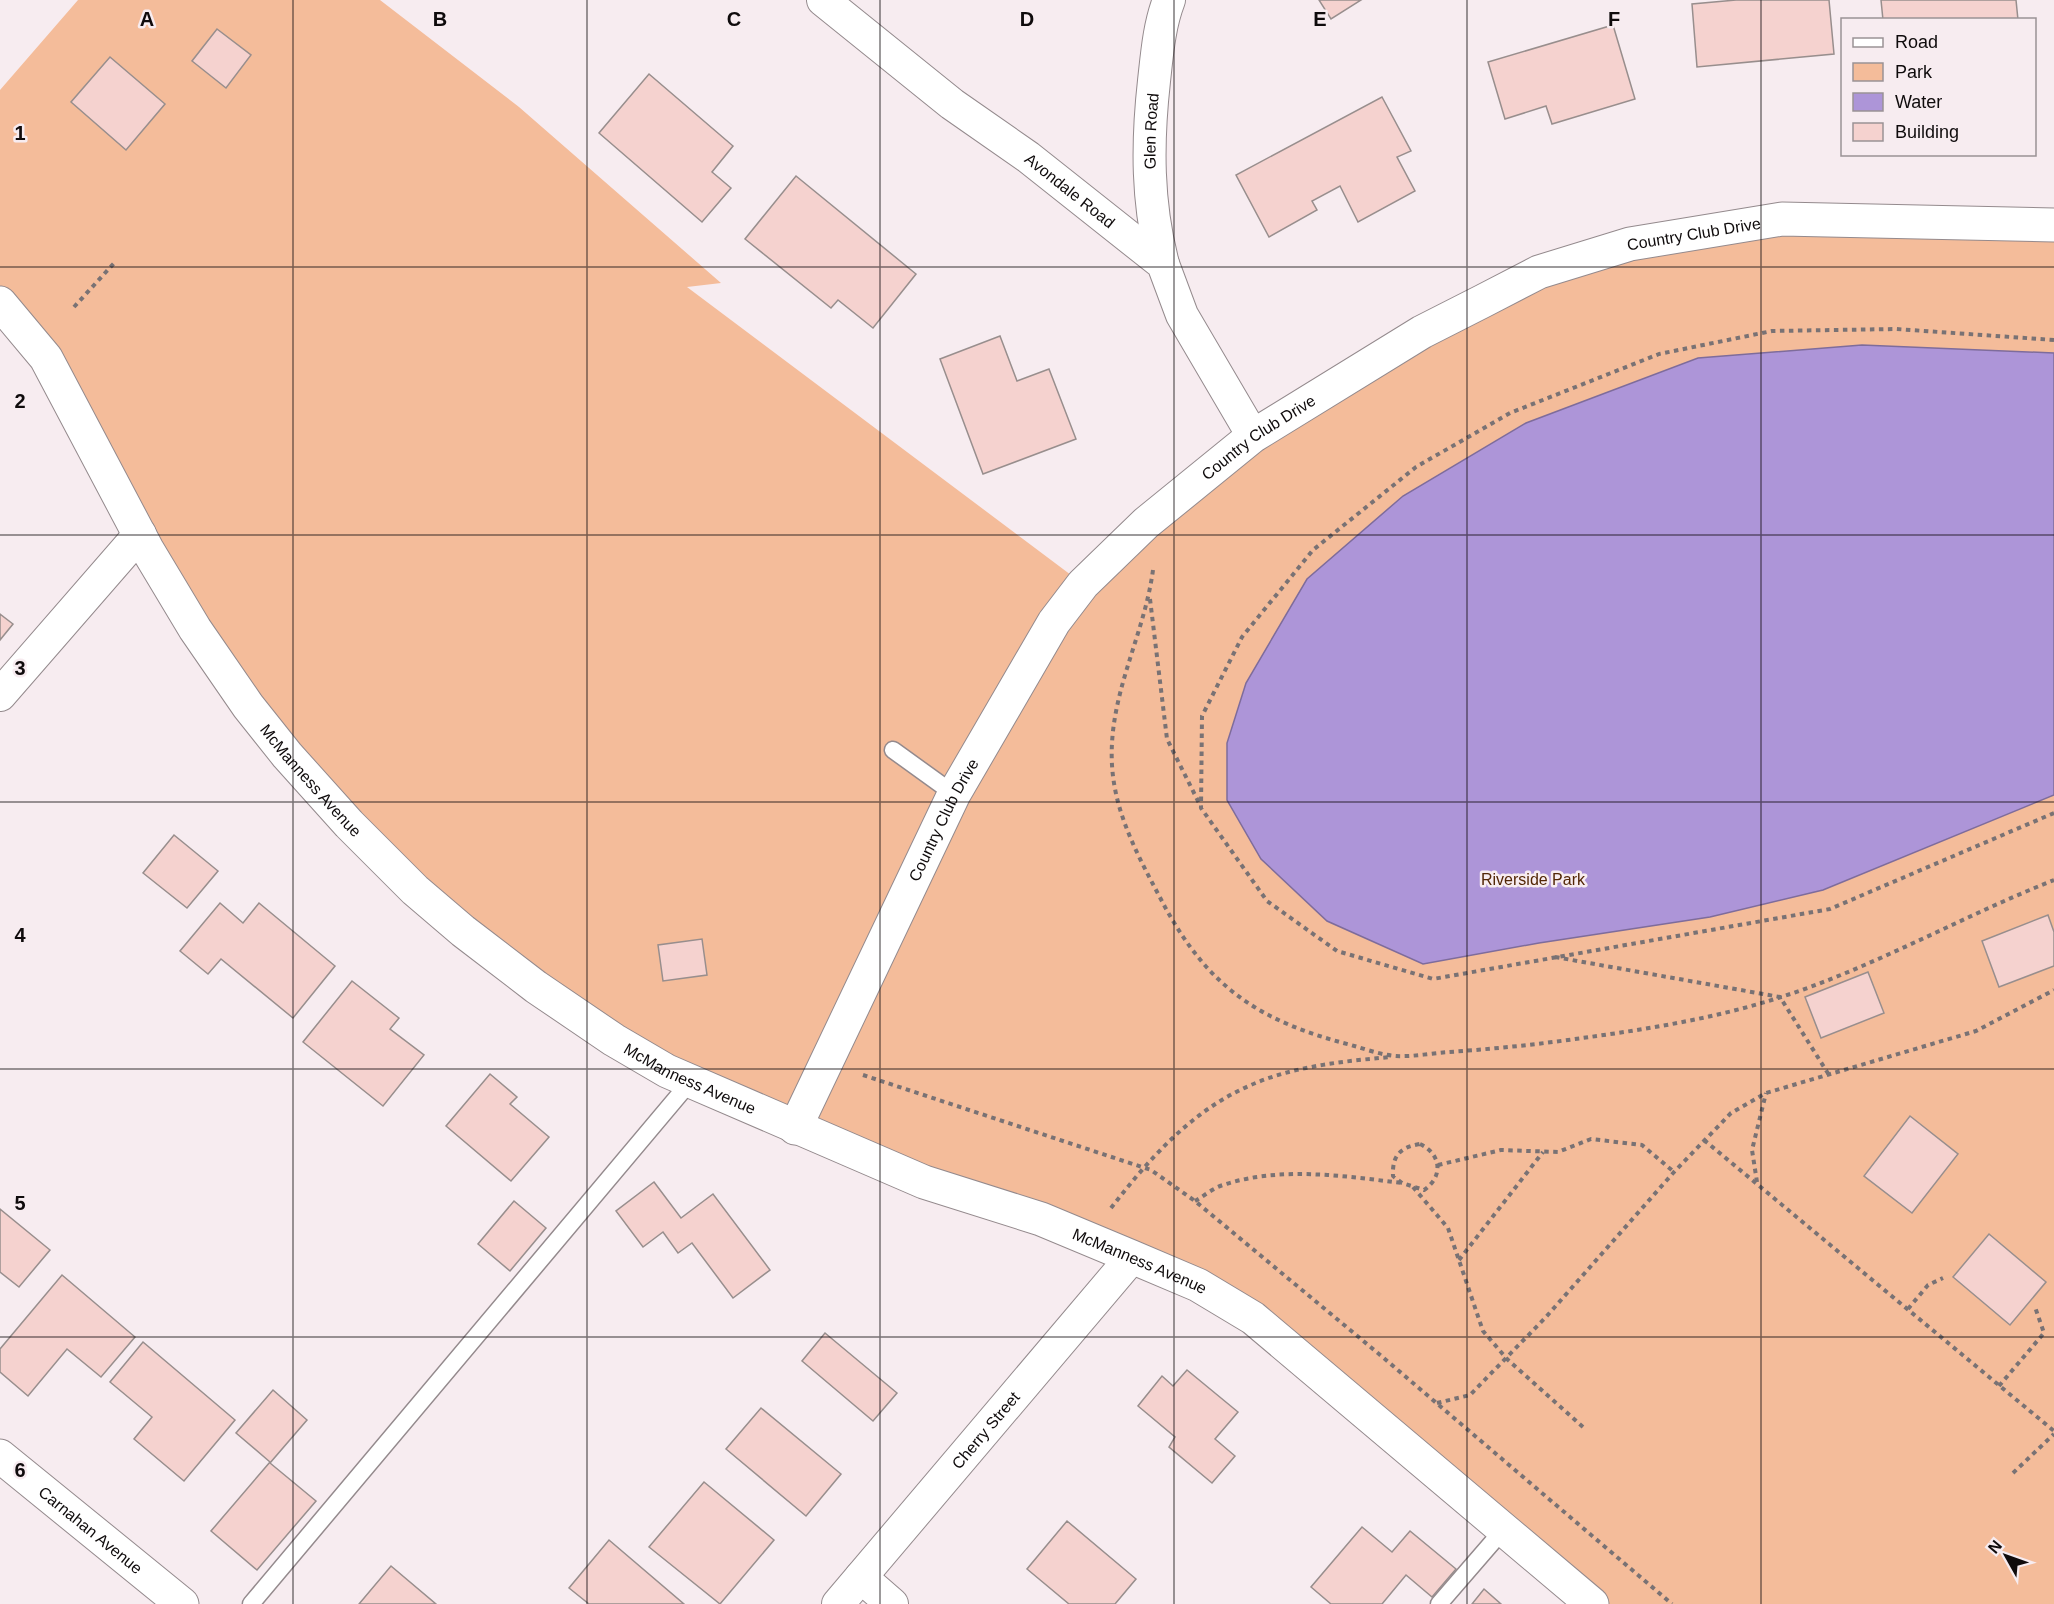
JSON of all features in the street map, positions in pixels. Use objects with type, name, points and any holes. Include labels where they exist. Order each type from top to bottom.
[{"type":"main road","name":"Country Club Drive","points":[[795,1128],[954,794],[1054,622],[1083,584],[1146,523],[1253,436],[1442,322],[1539,272],[1630,244],[1782,219],[2054,225]]},
{"type":"main road","name":"McManness Avenue","points":[[0,303],[46,358],[140,534],[195,629],[248,706],[287,755],[357,832],[462,931],[536,987],[614,1040],[690,1082],[924,1182],[1041,1219],[1198,1285],[1253,1318],[1592,1604]]},
{"type":"main road","name":"Carnahan Avenue","points":[[0,1456],[182,1604]]},
{"type":"street","name":"Avondale Road","points":[[823,0],[952,104],[1028,158],[1163,264]]},
{"type":"street","name":"Glen Road","points":[[1163,264],[1153,226],[1148,132],[1158,40],[1168,0]]},
{"type":"street","points":[[1163,264],[1182,315],[1253,436]]},
{"type":"street","points":[[0,695],[140,534]]},
{"type":"street","name":"Cherry Street","points":[[838,1604],[1132,1257]]},
{"type":"street","points":[[861,1577],[892,1604]]},
{"type":"lane","points":[[893,750],[954,794]]},
{"type":"lane","points":[[251,1604],[690,1082]]},
{"type":"lane","points":[[1438,1604],[1503,1530]]},
{"type":"path","points":[[74,307],[116,261]]},
{"type":"path","points":[[1201,808],[1202,716],[1242,636],[1313,550],[1416,467],[1510,413],[1659,354],[1772,331],[1896,329],[2054,340]]},
{"type":"path","points":[[1146,523],[1155,559],[1150,597],[1127,665],[1114,715],[1112,762],[1114,788],[1128,836],[1158,894],[1201,963],[1220,983],[1269,1016],[1317,1037],[1394,1056]]},
{"type":"path","points":[[1150,597],[1167,739],[1201,808],[1267,901],[1337,951],[1433,979],[1552,956],[1830,909],[2054,813]]},
{"type":"path","points":[[1095,1241],[1111,1208],[1143,1168],[1180,1129],[1236,1092],[1265,1080],[1337,1062],[1536,1045],[1604,1035],[1744,1008],[1780,998],[2054,880]]},
{"type":"path","points":[[1552,956],[1780,998],[1828,1075]]},
{"type":"path","points":[[1436,1403],[1470,1395],[1507,1359],[1674,1172],[1731,1113],[1766,1093],[1976,1031],[2054,990]]},
{"type":"path","points":[[1757,1183],[1752,1150],[1766,1093]]},
{"type":"path","points":[[1438,1166],[1501,1150],[1558,1152],[1591,1139],[1642,1145],[1674,1172]]},
{"type":"path","points":[[1704,1140],[2054,1433],[2013,1473]]},
{"type":"path","points":[[1195,1201],[1221,1186],[1256,1177],[1316,1175],[1402,1183],[1424,1190],[1434,1183],[1439,1172],[1437,1159],[1431,1149],[1420,1144],[1408,1146],[1397,1153],[1393,1164],[1393,1176],[1402,1183]]},
{"type":"path","points":[[1459,1260],[1544,1152]]},
{"type":"path","points":[[1413,1186],[1449,1228],[1483,1330],[1507,1359],[1583,1427]]},
{"type":"path","points":[[1908,1309],[1929,1285],[1942,1278]]},
{"type":"path","points":[[1999,1386],[2044,1333],[2035,1307]]},
{"type":"green space","name":"Riverside Park","points":[[78,0],[380,0],[519,107],[721,283],[687,287],[1083,584],[1146,523],[1422,332],[1693,234],[2054,225],[2054,1604],[1592,1604],[1253,1318],[924,1182],[536,987],[287,755],[0,303],[0,90]]},
{"type":"water","points":[[1862,345],[2054,353],[2054,795],[1823,890],[1710,917],[1539,943],[1423,964],[1327,921],[1261,859],[1227,800],[1227,743],[1246,683],[1307,579],[1403,496],[1526,423],[1698,358]]},
{"type":"building","points":[[1319,0],[1361,0],[1331,19]]},
{"type":"building","points":[[1736,0],[1829,0],[1834,54],[1697,67],[1692,4]]},
{"type":"building","points":[[1881,0],[2016,0],[2018,18],[1883,18]]},
{"type":"building","points":[[1613,25],[1635,99],[1552,124],[1546,106],[1505,119],[1488,62]]},
{"type":"building","points":[[217,29],[251,55],[226,88],[192,61]]},
{"type":"building","points":[[110,57],[165,104],[126,150],[71,102]]},
{"type":"building","points":[[649,74],[733,146],[712,172],[731,188],[702,222],[599,133]]},
{"type":"building","points":[[1382,97],[1411,151],[1397,157],[1415,191],[1358,222],[1340,186],[1312,201],[1317,210],[1269,237],[1236,175]]},
{"type":"building","points":[[796,176],[916,274],[873,328],[838,300],[831,308],[745,239]]},
{"type":"building","points":[[1000,336],[1017,381],[1049,369],[1076,439],[983,474],[940,359]]},
{"type":"building","points":[[0,614],[13,624],[0,640]]},
{"type":"building","points":[[174,835],[218,871],[187,908],[143,873]]},
{"type":"building","points":[[220,903],[243,923],[259,903],[335,966],[293,1018],[221,959],[208,974],[180,951]]},
{"type":"building","points":[[2048,915],[2054,932],[2054,966],[1999,987],[1982,941]]},
{"type":"building","points":[[702,939],[707,975],[663,981],[658,945]]},
{"type":"building","points":[[1868,972],[1884,1013],[1821,1038],[1805,997]]},
{"type":"building","points":[[352,981],[399,1018],[390,1029],[424,1055],[383,1106],[303,1042]]},
{"type":"building","points":[[490,1074],[517,1097],[510,1104],[549,1137],[511,1181],[446,1126]]},
{"type":"building","points":[[1910,1116],[1958,1154],[1912,1213],[1864,1176]]},
{"type":"building","points":[[654,1182],[681,1218],[713,1194],[770,1270],[733,1298],[692,1243],[678,1253],[663,1232],[643,1247],[616,1211]]},
{"type":"building","points":[[514,1201],[546,1228],[510,1271],[478,1244]]},
{"type":"building","points":[[0,1209],[50,1250],[19,1287],[0,1272]]},
{"type":"building","points":[[1989,1234],[2046,1282],[2010,1325],[1953,1277]]},
{"type":"building","points":[[62,1275],[135,1337],[101,1377],[67,1349],[28,1396],[0,1372],[0,1349]]},
{"type":"building","points":[[825,1333],[897,1393],[873,1421],[802,1361]]},
{"type":"building","points":[[143,1342],[235,1420],[184,1481],[134,1439],[152,1417],[110,1382]]},
{"type":"building","points":[[1187,1370],[1238,1412],[1215,1439],[1235,1456],[1212,1483],[1169,1447],[1175,1437],[1138,1406],[1162,1376],[1173,1386]]},
{"type":"building","points":[[273,1390],[307,1420],[270,1463],[316,1501],[257,1570],[211,1531],[270,1462],[236,1433]]},
{"type":"building","points":[[761,1408],[841,1474],[806,1516],[726,1449]]},
{"type":"building","points":[[704,1482],[774,1540],[720,1604],[649,1547]]},
{"type":"building","points":[[1067,1521],[1136,1579],[1115,1604],[1069,1604],[1027,1569]]},
{"type":"building","points":[[1362,1527],[1392,1552],[1410,1531],[1456,1569],[1432,1597],[1406,1575],[1382,1604],[1331,1604],[1311,1587]]},
{"type":"building","points":[[609,1540],[684,1604],[589,1604],[569,1588]]},
{"type":"building","points":[[391,1566],[436,1604],[359,1604]]},
{"type":"building","points":[[1484,1589],[1501,1604],[1472,1604]]}]
